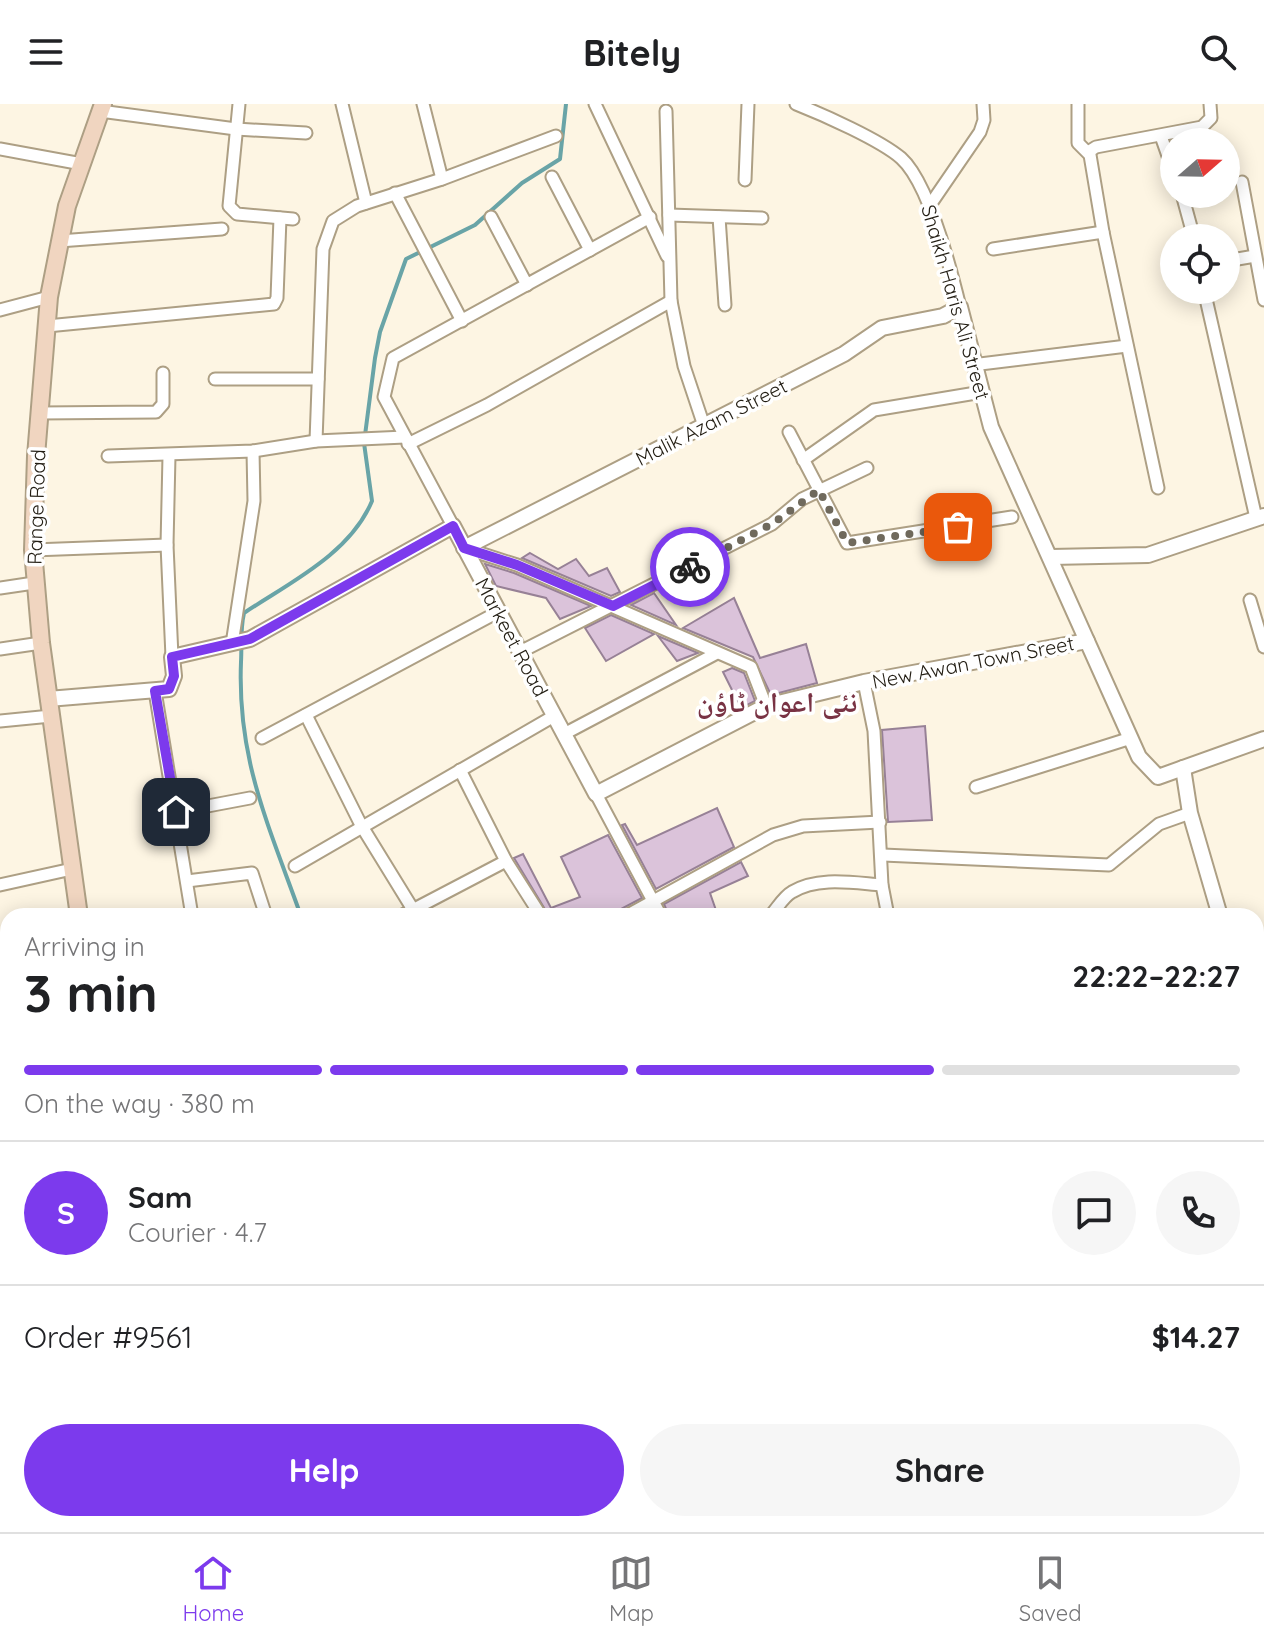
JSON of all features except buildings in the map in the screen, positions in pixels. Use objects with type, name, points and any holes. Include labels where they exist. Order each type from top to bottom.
[{"type":"main road","name":"Range Road","points":[[78,908],[49,708],[33,550],[49,297],[59,241],[101,107]]},
{"type":"street","points":[[47,326],[274,304],[286,219],[237,214],[229,206],[239,104]]},
{"type":"street","points":[[342,104],[366,203]]},
{"type":"street","points":[[423,104],[442,179]]},
{"type":"street","points":[[595,104],[670,264]]},
{"type":"street","points":[[745,180],[748,104]]},
{"type":"street","name":"Shaikh Haris Ali Street","points":[[796,104],[901,158],[917,179],[930,205],[991,427],[1139,757],[1158,777],[1183,768]]},
{"type":"street","points":[[930,205],[980,132],[984,120],[983,104]]},
{"type":"street","points":[[1078,104],[1078,143],[1088,152],[1158,488]]},
{"type":"street","points":[[1197,128],[1211,118],[1210,104]]},
{"type":"street","points":[[101,107],[236,129],[306,133]]},
{"type":"street","points":[[666,111],[671,301],[684,366],[704,426]]},
{"type":"street","points":[[316,441],[323,249],[333,221],[366,203],[442,179],[556,136]]},
{"type":"street","points":[[1088,152],[1096,147],[1160,136]]},
{"type":"street","points":[[0,149],[82,164]]},
{"type":"street","points":[[552,177],[590,250]]},
{"type":"street","points":[[1242,182],[1264,300]]},
{"type":"street","points":[[395,193],[422,239],[462,321]]},
{"type":"street","points":[[669,215],[762,218]]},
{"type":"street","points":[[491,217],[527,285]]},
{"type":"street","name":"Markeet Road","points":[[650,217],[393,358],[384,397],[657,908]]},
{"type":"street","points":[[719,217],[725,305]]},
{"type":"street","points":[[59,241],[222,229]]},
{"type":"street","points":[[993,249],[1103,232]]},
{"type":"street","points":[[1240,259],[1255,256]]},
{"type":"street","points":[[0,310],[49,297]]},
{"type":"street","points":[[108,456],[253,451],[354,438],[406,440],[487,405],[671,301]]},
{"type":"street","points":[[1051,557],[1148,555],[1260,517],[1207,304]]},
{"type":"street","name":"Malik Azam Street","points":[[464,548],[844,354],[882,328],[943,316],[960,307]]},
{"type":"street","points":[[972,365],[1127,346]]},
{"type":"street","points":[[40,413],[156,412],[163,404],[163,373]]},
{"type":"street","points":[[215,379],[318,379]]},
{"type":"street","points":[[803,460],[874,410],[982,392]]},
{"type":"street","points":[[789,432],[847,543],[1012,517]]},
{"type":"street","points":[[239,641],[254,501],[253,451]]},
{"type":"street","points":[[0,721],[49,708],[169,689],[172,685],[167,545],[169,456]]},
{"type":"street","points":[[520,652],[772,524],[819,490],[867,468]]},
{"type":"street","points":[[172,657],[239,641],[453,526]]},
{"type":"street","points":[[33,550],[167,545]]},
{"type":"street","points":[[464,548],[517,565],[754,669],[766,706]]},
{"type":"street","points":[[0,588],[34,583]]},
{"type":"street","points":[[1250,600],[1264,647]]},
{"type":"street","points":[[262,738],[498,612]]},
{"type":"street","name":"New Awan Town Sreet","points":[[596,794],[766,706],[864,682],[1087,641]]},
{"type":"street","points":[[0,649],[41,643]]},
{"type":"street","points":[[564,734],[717,653]]},
{"type":"street","points":[[864,682],[874,731],[883,855],[882,885],[886,908]]},
{"type":"street","points":[[155,691],[191,908]]},
{"type":"street","points":[[306,715],[361,825],[412,908]]},
{"type":"street","points":[[295,866],[361,825],[554,716]]},
{"type":"street","points":[[976,787],[1131,738]]},
{"type":"street","points":[[1218,908],[1190,813],[1183,768],[1214,760],[1264,739]]},
{"type":"street","points":[[460,770],[506,861],[536,908]]},
{"type":"street","points":[[176,812],[250,798]]},
{"type":"street","points":[[883,855],[1109,865],[1159,824],[1190,813]]},
{"type":"street","points":[[642,908],[773,835],[803,826],[880,822]]},
{"type":"street","points":[[424,908],[506,861]]},
{"type":"street","points":[[0,885],[72,869]]},
{"type":"street","points":[[187,881],[252,873],[263,908]]},
{"type":"street","points":[[777,908],[791,892],[815,884],[839,881],[882,885]]},
{"type":"waterway","points":[[298,908],[267,822],[244,730],[241,697],[244,613],[334,552],[362,520],[372,501],[364,443],[375,358],[380,332],[406,259],[475,225],[522,183],[560,159],[566,104]]},
{"type":"way so far","points":[[690,567],[772,524],[802,499],[819,490],[847,543],[958,527]]},
{"type":"district","name":"نئی اعوان ٹاؤن","points":[[777,701]]},
{"type":"route","points":[[176,812],[155,691],[169,689],[172,685],[172,657],[250,639],[453,526],[464,548],[517,565],[613,606],[690,567]]}]
